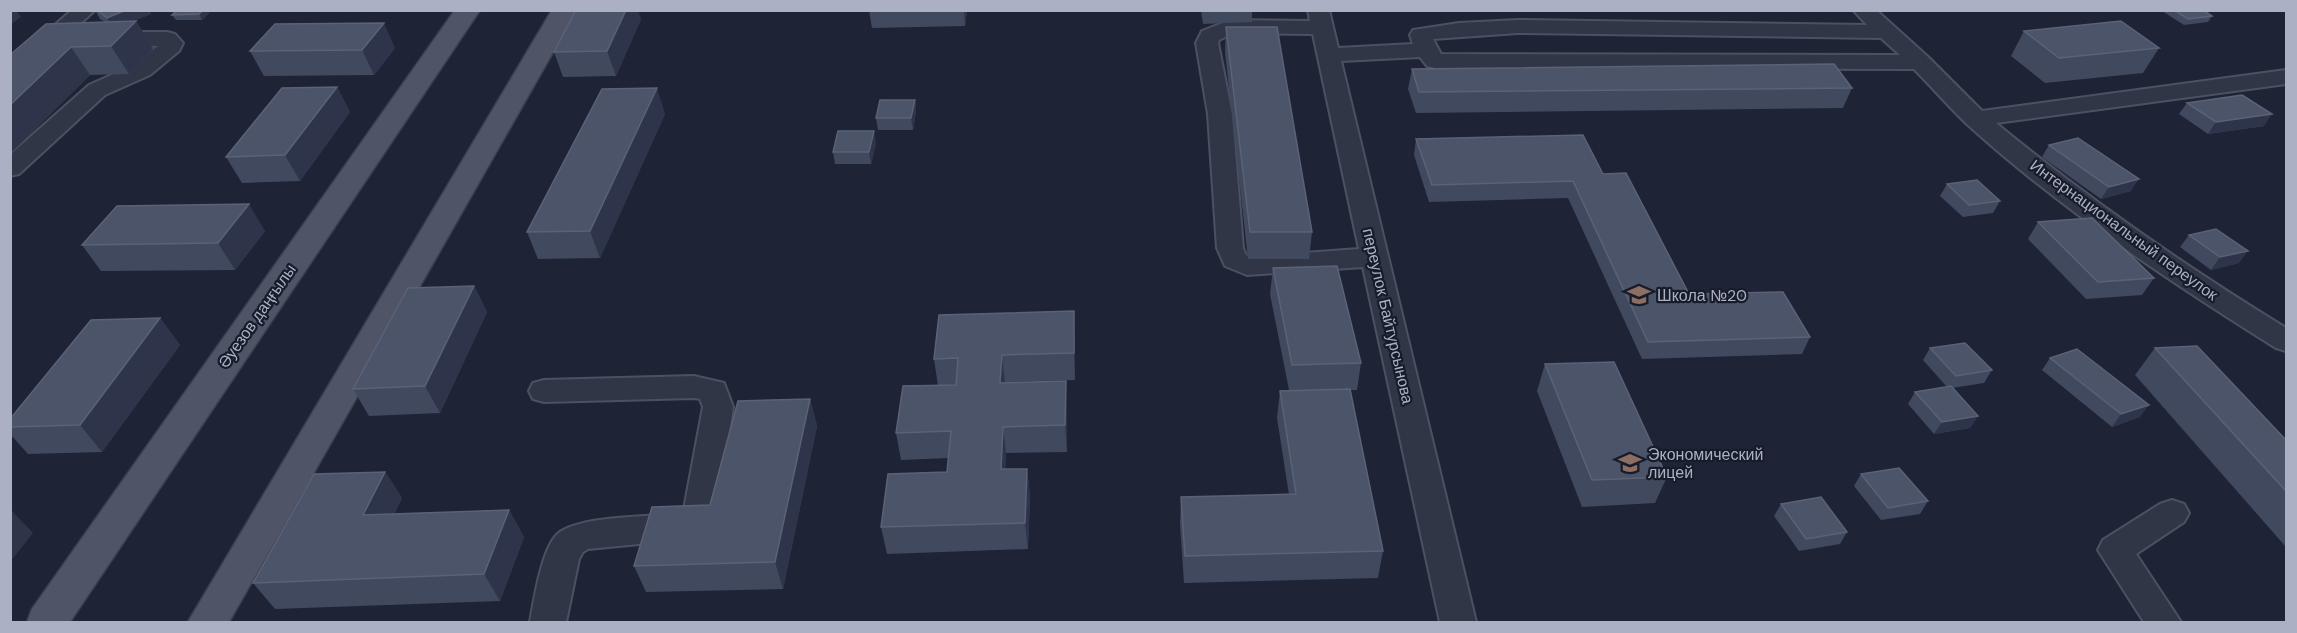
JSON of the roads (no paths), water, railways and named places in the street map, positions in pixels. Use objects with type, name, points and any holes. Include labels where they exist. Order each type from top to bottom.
[{"type":"main road","name":"Әуезов даңғылы","points":[[46,622],[468,10]]},
{"type":"main road","points":[[208,622],[571,11]]},
{"type":"street","points":[[10,76],[85,10]]},
{"type":"street","name":"Интернациональный переулок","points":[[1863,10],[1920,62],[1976,119],[2043,175],[2182,276],[2286,341]]},
{"type":"street","points":[[1374,257],[1247,266],[1235,260],[1230,248],[1220,114],[1207,43],[1210,36],[1230,26],[1322,31],[1425,50]]},
{"type":"street","points":[[1887,32],[1534,27],[1439,31],[1421,35],[1425,50],[1435,61],[1920,62]]},
{"type":"street","name":"переулок Байтурсынова","points":[[1322,31],[1458,622]]},
{"type":"street","points":[[10,170],[96,90],[142,70],[172,43],[166,39],[54,39]]},
{"type":"street","points":[[1976,119],[2286,77]]},
{"type":"street","points":[[544,391],[694,387],[713,391],[718,406],[702,507],[696,518],[680,527],[584,536],[571,542],[562,556],[549,622]]},
{"type":"street","points":[[2163,622],[2115,550],[2172,513]]},
{"type":"place","name":"Школа №20","points":[[1639,295]]},
{"type":"place","name":"Экономический лицей","points":[[1630,463]]}]
